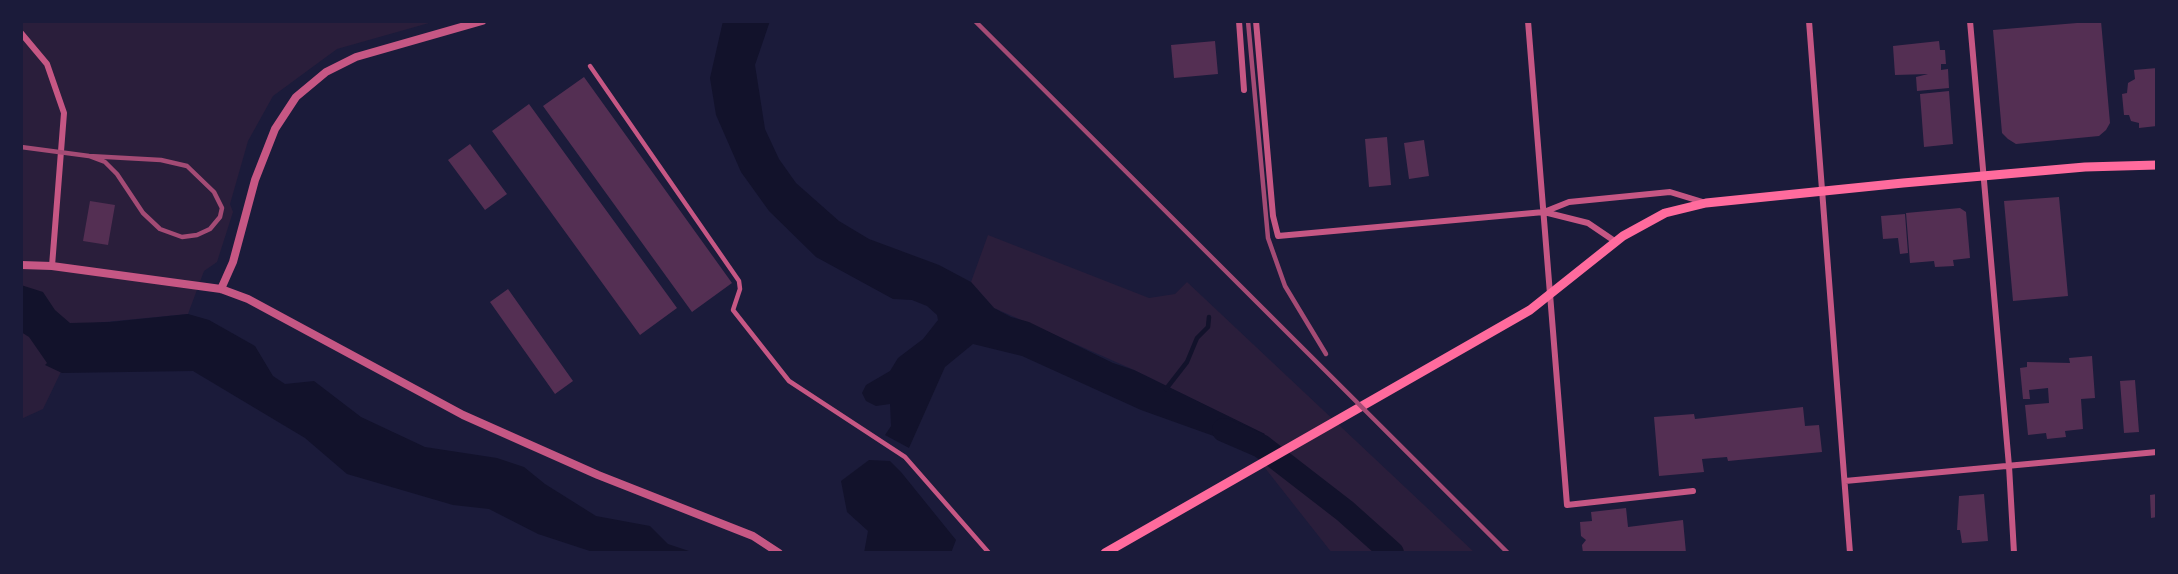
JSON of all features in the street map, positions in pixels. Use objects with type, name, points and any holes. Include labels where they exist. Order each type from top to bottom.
[{"type":"main road","points":[[2146,164],[2157,159]]},
{"type":"main road","points":[[1105,553],[1495,331],[1551,294],[1616,242],[1665,213],[1706,203],[1985,175],[2157,165]]},
{"type":"street","points":[[221,289],[233,262],[265,154],[275,129],[296,97],[326,72],[356,57],[482,21]]},
{"type":"street","points":[[1239,21],[1244,90]]},
{"type":"street","points":[[1256,21],[1273,216],[1278,236],[1544,212],[1570,202],[1670,192],[1706,203]]},
{"type":"street","points":[[1528,21],[1567,505],[1693,491]]},
{"type":"street","points":[[1809,21],[1850,553]]},
{"type":"street","points":[[1970,21],[1985,175],[2014,553]]},
{"type":"street","points":[[21,33],[47,64],[64,113],[52,266]]},
{"type":"street","points":[[590,66],[740,281],[733,310],[789,381],[905,457],[989,553]]},
{"type":"street","points":[[1544,212],[1588,223],[1616,242]]},
{"type":"street","points":[[21,265],[52,266],[221,289],[248,299],[463,415],[598,475],[753,536],[779,553]]},
{"type":"street","points":[[1845,481],[2157,452]]},
{"type":"shaded area","points":[[21,21],[436,21],[337,49],[273,96],[248,141],[230,204],[233,212],[217,262],[204,271],[188,314],[84,324],[43,409],[21,419]]},
{"type":"shaded area","points":[[723,21],[770,21],[755,65],[765,129],[779,159],[796,183],[839,221],[869,239],[939,265],[971,282],[994,308],[1011,317],[1029,322],[1113,363],[1134,370],[1265,434],[1250,449],[1141,410],[1022,356],[973,344],[945,367],[909,448],[885,435],[891,426],[890,404],[876,406],[866,401],[862,393],[866,385],[890,371],[898,358],[923,339],[938,320],[937,315],[927,306],[912,300],[893,299],[816,257],[769,211],[741,172],[716,115],[710,78]]},
{"type":"shaded area","points":[[988,235],[1149,298],[1175,294],[1187,282],[1475,553],[1332,553],[1250,449],[1264,434],[1134,370],[994,308],[971,282]]},
{"type":"shaded area","points":[[21,285],[43,292],[55,310],[70,323],[188,314],[209,320],[255,346],[273,376],[285,384],[314,381],[361,417],[425,447],[497,458],[524,467],[545,484],[596,516],[650,526],[668,544],[695,553],[596,553],[538,534],[489,509],[453,505],[347,474],[305,438],[193,371],[62,373],[45,365],[47,363],[29,337],[21,332]]},
{"type":"shaded area","points":[[869,460],[890,461],[901,472],[956,540],[951,553],[864,553],[868,531],[847,512],[841,481]]},
{"type":"building","points":[[2101,21],[2110,123],[2106,130],[2099,136],[2016,144],[2008,139],[2002,133],[1993,30]]},
{"type":"building","points":[[1215,41],[1218,74],[1174,78],[1171,45]]},
{"type":"building","points":[[1939,41],[1940,50],[1945,50],[1946,64],[1941,64],[1941,70],[1948,69],[1949,88],[1917,91],[1916,77],[1928,74],[1895,75],[1893,46]]},
{"type":"building","points":[[2157,68],[2157,126],[2139,128],[2139,123],[2131,121],[2129,115],[2124,115],[2122,94],[2127,93],[2128,83],[2135,79],[2134,70]]},
{"type":"building","points":[[584,77],[732,283],[692,312],[543,106]]},
{"type":"building","points":[[1949,91],[1953,144],[1924,147],[1920,94]]},
{"type":"building","points":[[529,104],[677,308],[640,335],[492,131]]},
{"type":"building","points":[[1387,137],[1391,185],[1369,187],[1365,139]]},
{"type":"building","points":[[1424,140],[1429,176],[1409,179],[1404,143]]},
{"type":"building","points":[[470,144],[507,194],[485,210],[448,160]]},
{"type":"building","points":[[2059,197],[2068,296],[2013,301],[2004,201]]},
{"type":"building","points":[[90,201],[115,205],[108,245],[83,241]]},
{"type":"building","points":[[1960,208],[1966,212],[1970,258],[1953,260],[1954,266],[1935,267],[1934,261],[1910,263],[1906,213]]},
{"type":"building","points":[[1905,214],[1908,253],[1900,254],[1898,238],[1883,239],[1881,216]]},
{"type":"building","points":[[508,289],[573,381],[555,394],[490,302]]},
{"type":"building","points":[[2092,356],[2095,398],[2081,399],[2083,429],[2065,431],[2066,437],[2047,439],[2046,433],[2028,435],[2025,405],[2049,403],[2048,388],[2029,390],[2030,399],[2023,399],[2020,368],[2027,367],[2027,362],[2070,363],[2069,358]]},
{"type":"building","points":[[2135,380],[2139,432],[2124,433],[2120,381]]},
{"type":"building","points":[[1803,407],[1805,426],[1819,425],[1822,452],[1728,461],[1727,457],[1702,459],[1704,472],[1659,476],[1654,417],[1694,414],[1695,419]]},
{"type":"building","points":[[1984,494],[1988,541],[1962,543],[1960,530],[1957,530],[1959,496]]},
{"type":"building","points":[[2157,494],[2157,517],[2151,518],[2150,495]]},
{"type":"building","points":[[1626,508],[1628,527],[1683,520],[1686,553],[1583,553],[1582,545],[1586,540],[1581,536],[1580,522],[1592,521],[1591,512]]},
{"type":"waterway","points":[[1166,389],[1187,362],[1197,338],[1208,327],[1209,317]]},
{"type":"waterway","points":[[1224,430],[1261,446],[1345,511],[1392,553]]},
{"type":"railway","points":[[975,21],[1508,553]]},
{"type":"railway","points":[[1248,21],[1268,238],[1285,286],[1326,354]]},
{"type":"railway","points":[[21,147],[89,156],[161,160],[187,166],[214,192],[222,208],[220,217],[210,229],[197,235],[182,237],[160,229],[143,213],[117,174],[105,162],[89,156]]}]
